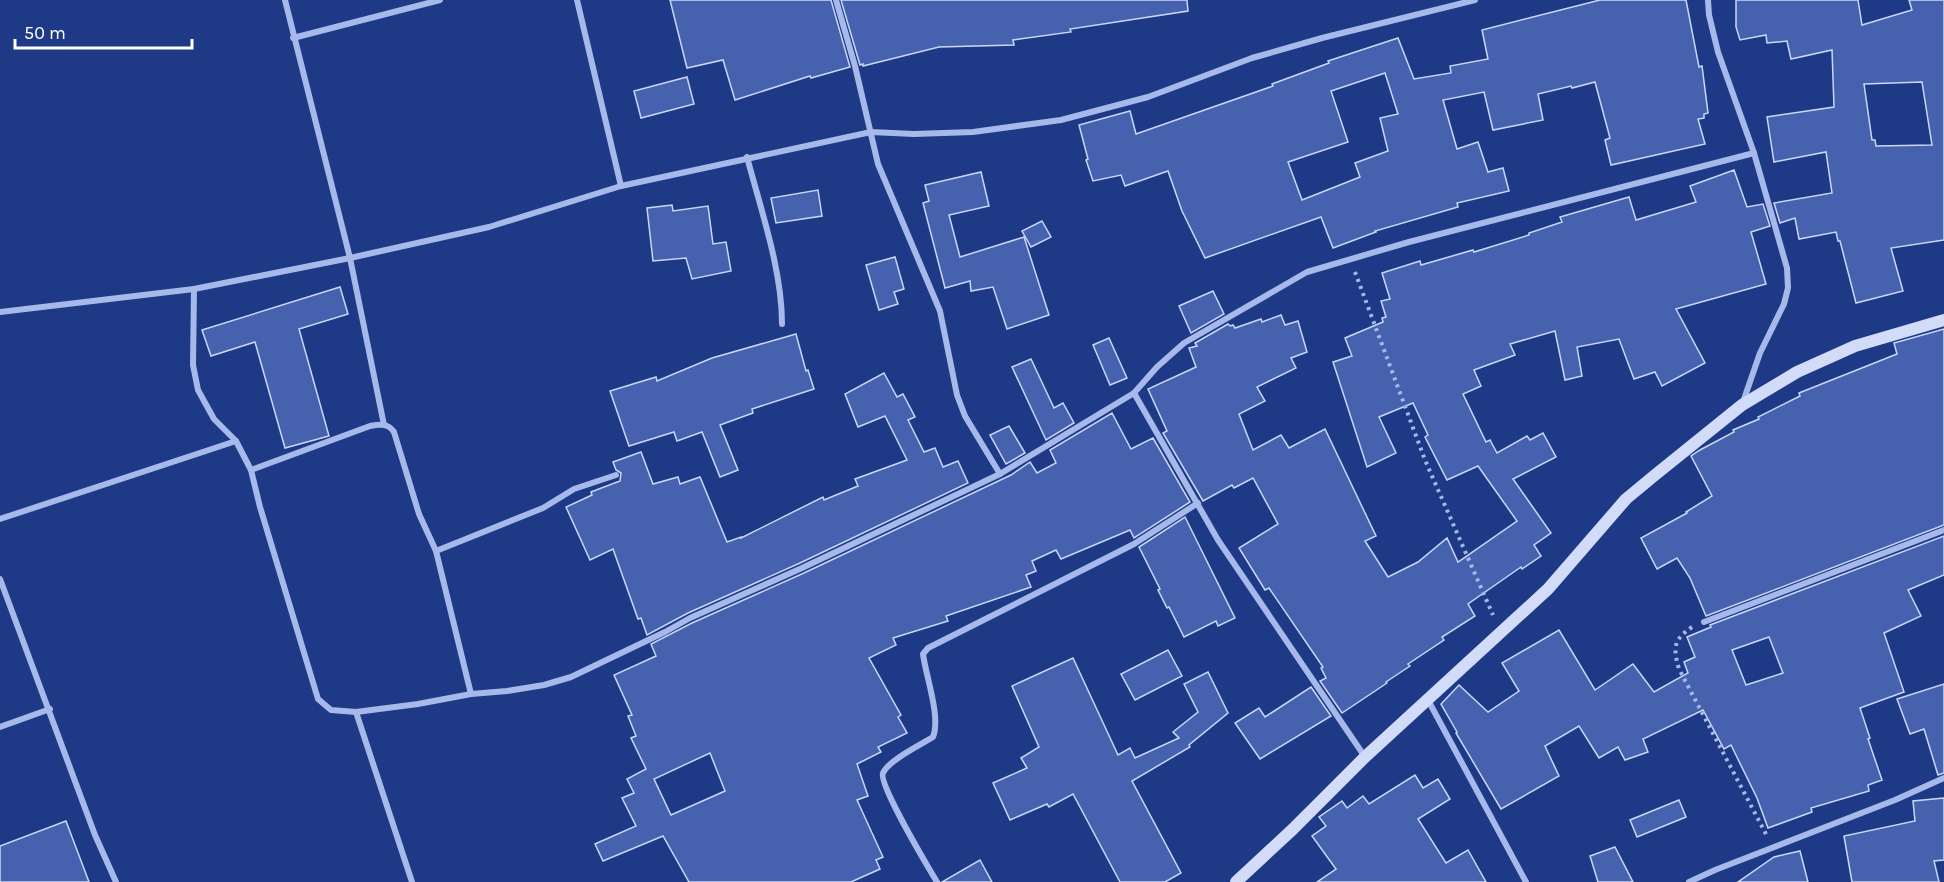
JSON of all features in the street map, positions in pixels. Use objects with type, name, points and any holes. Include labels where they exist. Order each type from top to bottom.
[{"type":"street","points":[[285,0],[350,258],[384,425]]},
{"type":"street","points":[[293,38],[440,0]]},
{"type":"street","points":[[577,0],[621,186]]},
{"type":"street","points":[[836,0],[872,132],[878,164],[940,311],[957,394],[965,416],[1000,474]]},
{"type":"street","points":[[0,312],[194,289],[350,258],[489,227],[621,186],[872,132],[914,134],[973,132],[1061,120],[1148,97],[1252,58],[1475,0]]},
{"type":"street","points":[[1708,0],[1709,15],[1718,52],[1754,153],[1787,268],[1788,288],[1784,304],[1760,353],[1742,405]]},
{"type":"street","points":[[194,289],[193,365],[198,390],[214,419],[236,441],[251,470],[318,699],[332,710],[356,712],[544,685],[571,677],[690,618],[802,568],[1000,474],[1134,393],[1157,367],[1184,343],[1307,272],[1409,242],[1754,153]]},
{"type":"street","points":[[747,158],[775,270],[782,304],[782,324]]},
{"type":"street","points":[[1236,882],[1365,757],[1548,589],[1626,499],[1742,405],[1797,372],[1855,346],[1944,320]]},
{"type":"street","points":[[1134,393],[1218,540],[1365,757]]},
{"type":"street","points":[[251,470],[370,426],[391,427],[419,514],[436,552],[471,694]]},
{"type":"street","points":[[0,519],[236,441]]},
{"type":"street","points":[[436,552],[543,508],[574,489],[616,475]]},
{"type":"street","points":[[935,882],[882,778],[891,763],[933,737],[936,730],[924,654],[928,648],[1134,544],[1198,503]]},
{"type":"street","points":[[1704,622],[1944,530]]},
{"type":"street","points":[[0,579],[95,835],[116,882]]},
{"type":"street","points":[[1427,699],[1526,882]]},
{"type":"street","points":[[0,728],[50,709]]},
{"type":"street","points":[[356,712],[412,882]]},
{"type":"street","points":[[1689,882],[1944,778]]},
{"type":"path","points":[[1350,260],[1425,460],[1500,633]]},
{"type":"path","points":[[1704,622],[1691,627],[1680,637],[1675,645],[1677,664],[1773,848]]},
{"type":"building","points":[[670,0],[831,0],[850,67],[811,78],[810,76],[735,100],[723,60],[687,68]]},
{"type":"building","points":[[841,0],[1187,0],[1188,11],[1013,40],[1014,45],[939,47],[863,66],[863,64],[860,65]]},
{"type":"building","points":[[1600,0],[1686,0],[1699,67],[1702,66],[1708,113],[1704,114],[1704,118],[1698,119],[1705,144],[1611,165],[1605,140],[1610,138],[1595,82],[1538,94],[1543,120],[1493,130],[1484,92],[1443,100],[1457,149],[1478,142],[1488,172],[1503,168],[1509,191],[1457,203],[1458,207],[1375,231],[1333,248],[1321,217],[1205,258],[1182,211],[1168,171],[1125,186],[1121,175],[1093,181],[1079,125],[1130,111],[1136,134],[1273,86],[1272,84],[1329,63],[1328,61],[1398,38],[1414,79],[1451,73],[1450,66],[1488,59],[1482,30]],"holes":[[[1385,73],[1398,114],[1380,118],[1388,151],[1355,163],[1360,177],[1302,200],[1288,162],[1348,142],[1331,91]]]},
{"type":"building","points":[[1736,0],[1858,0],[1862,25],[1912,10],[1909,0],[1944,0],[1944,240],[1891,248],[1903,291],[1856,303],[1836,232],[1799,239],[1795,218],[1780,223],[1774,203],[1832,193],[1826,152],[1774,162],[1767,117],[1834,107],[1832,50],[1791,59],[1787,41],[1767,43],[1766,35],[1740,40],[1736,27]],"holes":[[[1922,82],[1932,145],[1876,146],[1875,140],[1872,140],[1864,84]]]},
{"type":"building","points":[[687,77],[694,104],[641,118],[634,91]]},
{"type":"building","points":[[1734,170],[1747,207],[1763,204],[1770,226],[1751,232],[1766,284],[1676,309],[1705,363],[1662,386],[1655,372],[1634,379],[1619,339],[1577,347],[1582,376],[1565,380],[1555,331],[1510,344],[1515,355],[1474,370],[1481,386],[1463,394],[1486,442],[1490,440],[1497,453],[1527,436],[1530,440],[1543,433],[1556,457],[1513,479],[1551,533],[1534,545],[1541,556],[1468,604],[1475,616],[1442,637],[1444,640],[1408,664],[1410,666],[1342,713],[1320,681],[1326,678],[1321,668],[1323,667],[1269,588],[1265,590],[1239,548],[1278,524],[1253,478],[1234,488],[1232,485],[1203,501],[1163,433],[1167,431],[1148,389],[1196,367],[1189,348],[1197,346],[1195,343],[1228,324],[1235,328],[1281,315],[1285,325],[1298,321],[1307,352],[1291,358],[1296,368],[1257,387],[1265,401],[1239,414],[1253,450],[1281,435],[1289,448],[1325,429],[1376,536],[1365,541],[1388,577],[1418,562],[1447,538],[1458,562],[1517,521],[1478,466],[1447,480],[1425,437],[1428,435],[1413,403],[1379,417],[1396,453],[1367,467],[1333,362],[1352,356],[1345,338],[1383,322],[1382,318],[1386,317],[1381,301],[1390,299],[1382,273],[1420,261],[1421,265],[1473,250],[1474,252],[1562,222],[1560,217],[1629,197],[1636,220],[1696,202],[1690,186]]},
{"type":"building","points":[[981,172],[989,206],[949,215],[960,257],[1024,237],[1049,315],[1007,329],[993,287],[971,291],[970,281],[945,288],[923,203],[929,201],[925,185]]},
{"type":"building","points":[[818,190],[822,216],[776,223],[771,198]]},
{"type":"building","points":[[672,205],[673,211],[708,206],[713,244],[726,242],[731,271],[692,279],[686,258],[653,261],[647,208]]},
{"type":"building","points":[[1042,221],[1051,237],[1031,247],[1022,231]]},
{"type":"building","points":[[895,257],[904,289],[894,292],[898,304],[879,310],[866,265]]},
{"type":"building","points":[[340,287],[348,314],[299,329],[329,436],[285,448],[255,342],[211,356],[202,330]]},
{"type":"building","points":[[1213,291],[1224,314],[1191,333],[1179,306]]},
{"type":"building","points":[[1944,329],[1944,525],[1706,616],[1690,578],[1677,558],[1657,569],[1641,538],[1687,513],[1712,496],[1691,456],[1734,432],[1733,430],[1759,419],[1758,417],[1800,396],[1799,393],[1897,354],[1894,343]]},
{"type":"building","points":[[796,334],[806,371],[808,370],[814,389],[752,409],[753,413],[720,425],[738,470],[720,477],[702,432],[677,441],[674,432],[629,446],[610,391],[656,377],[657,381],[712,358]]},
{"type":"building","points":[[1109,338],[1127,378],[1110,385],[1093,345]]},
{"type":"building","points":[[1031,359],[1054,408],[1063,403],[1074,423],[1046,440],[1012,367]]},
{"type":"building","points":[[884,373],[897,397],[903,394],[915,417],[908,420],[924,452],[935,448],[943,467],[958,461],[968,483],[800,563],[688,613],[647,635],[641,618],[638,619],[613,549],[590,560],[566,507],[592,495],[591,492],[620,481],[621,473],[616,470],[613,462],[641,452],[653,484],[678,477],[680,484],[700,477],[727,542],[741,538],[823,497],[824,500],[858,486],[855,479],[907,460],[885,416],[858,427],[845,394]]},
{"type":"building","points":[[1112,413],[1131,449],[1153,438],[1190,502],[1134,538],[1130,530],[1061,559],[1056,550],[1032,561],[1036,571],[1026,575],[1031,587],[946,616],[948,621],[893,638],[896,645],[869,658],[901,715],[898,717],[907,733],[878,747],[881,752],[857,764],[868,796],[857,800],[883,857],[876,860],[880,869],[851,882],[689,882],[663,836],[603,861],[595,844],[636,826],[622,798],[634,793],[627,779],[646,769],[631,738],[636,736],[628,716],[632,715],[614,675],[656,656],[651,644],[692,623],[1011,475],[1030,462],[1037,473],[1056,463],[1050,450]],"holes":[[[710,753],[725,791],[671,815],[654,779]]]},
{"type":"building","points":[[1009,426],[1025,453],[1006,464],[990,435]]},
{"type":"building","points":[[1185,517],[1235,618],[1218,626],[1216,621],[1184,637],[1158,590],[1160,589],[1139,547]]},
{"type":"building","points":[[1944,536],[1944,575],[1908,590],[1921,616],[1884,633],[1904,692],[1860,708],[1882,780],[1868,785],[1869,791],[1811,808],[1812,812],[1768,828],[1757,798],[1731,745],[1724,749],[1703,710],[1643,739],[1648,752],[1625,760],[1618,747],[1599,758],[1579,726],[1545,746],[1559,776],[1501,809],[1441,704],[1459,685],[1488,712],[1519,691],[1502,663],[1559,630],[1595,690],[1633,664],[1654,692],[1688,673],[1684,662],[1695,657],[1687,637],[1711,627],[1710,625]],"holes":[[[1769,637],[1783,673],[1746,685],[1732,650]]]},
{"type":"building","points":[[1168,650],[1182,676],[1135,700],[1121,674]]},
{"type":"building","points":[[1073,658],[1118,755],[1130,748],[1135,758],[1179,738],[1173,732],[1198,712],[1184,684],[1208,672],[1228,713],[1189,745],[1190,747],[1132,781],[1181,873],[1165,882],[1120,882],[1073,794],[1049,807],[1047,804],[1010,820],[993,783],[1027,768],[1021,758],[1039,747],[1012,686]]},
{"type":"building","points":[[1944,684],[1944,773],[1938,775],[1924,729],[1910,734],[1897,699]]},
{"type":"building","points":[[1311,687],[1331,716],[1260,759],[1235,723],[1259,708],[1265,717]]},
{"type":"building","points":[[1415,775],[1423,788],[1438,779],[1450,799],[1418,819],[1446,863],[1468,850],[1486,882],[1317,882],[1336,869],[1312,836],[1326,826],[1319,817],[1342,801],[1347,808],[1363,796],[1369,804]]},
{"type":"building","points":[[1944,798],[1944,860],[1934,861],[1939,882],[1852,882],[1844,836],[1915,821],[1913,801]]},
{"type":"building","points":[[1679,800],[1686,817],[1637,837],[1630,820]]},
{"type":"building","points":[[66,821],[89,882],[0,882],[0,846]]},
{"type":"building","points":[[1615,847],[1633,882],[1598,882],[1590,856]]},
{"type":"building","points":[[1800,851],[1808,882],[1738,882],[1774,857]]},
{"type":"building","points":[[980,860],[992,882],[942,882]]}]
